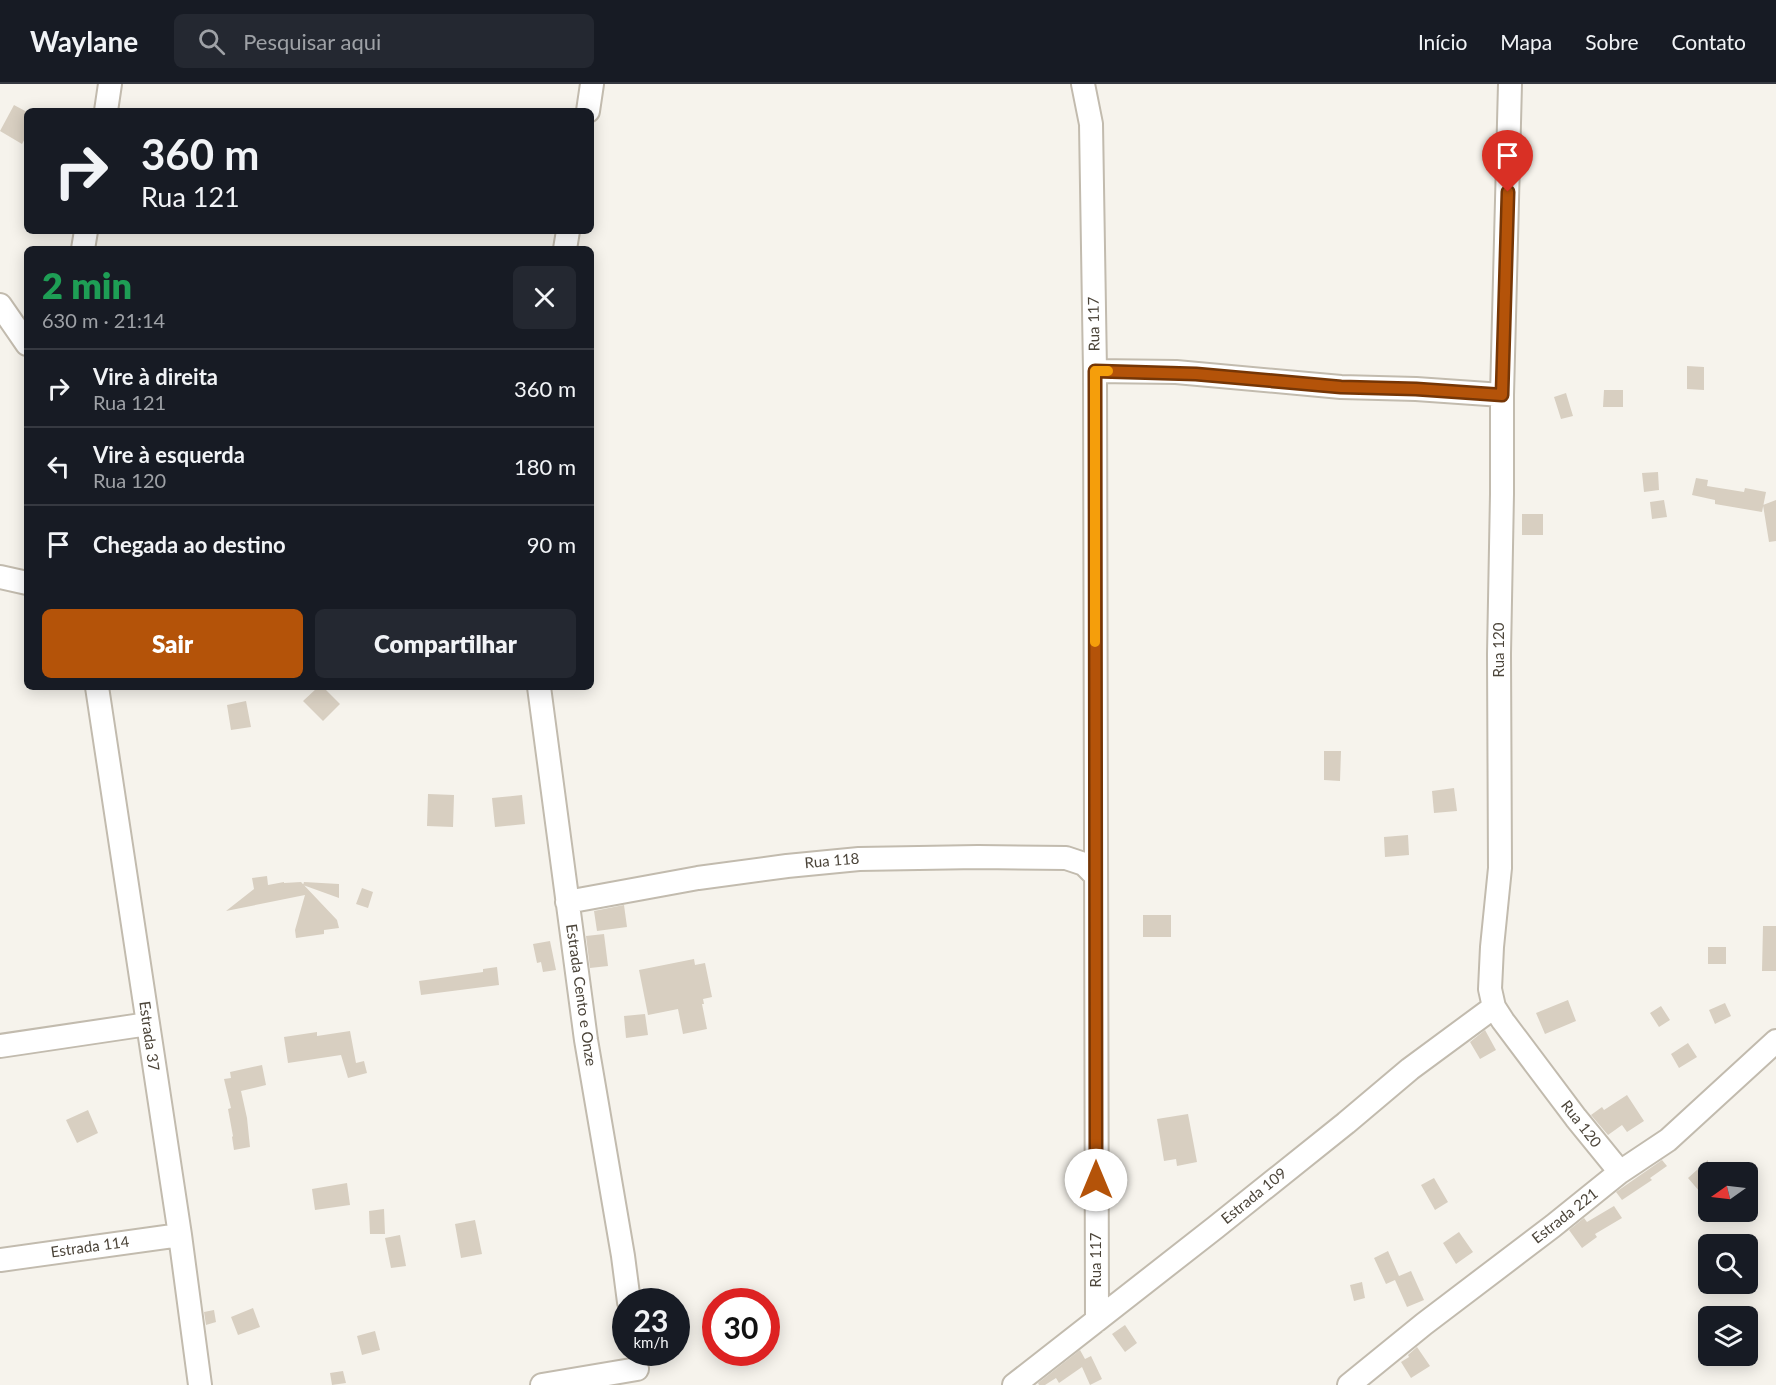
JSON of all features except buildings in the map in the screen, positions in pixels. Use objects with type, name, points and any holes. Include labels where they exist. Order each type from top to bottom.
[{"type":"street","points":[[106,108],[110,84]]},
{"type":"street","points":[[588,108],[592,84]]},
{"type":"street","name":"Rua 117","points":[[1083,84],[1091,124],[1095,371],[1097,1320]]},
{"type":"street","name":"Rua 120","points":[[1510,84],[1502,395],[1499,654],[1500,868],[1490,989],[1494,1007],[1548,1082],[1620,1172]]},
{"type":"street","points":[[0,305],[24,340]]},
{"type":"street","points":[[1095,371],[1206,374],[1341,387],[1502,395]]},
{"type":"street","points":[[0,577],[24,582]]},
{"type":"street","name":"Estrada 37","points":[[97,690],[180,1235],[200,1385]]},
{"type":"street","name":"Estrada Cento e Onze","points":[[539,690],[586,1040],[627,1288]]},
{"type":"street","name":"Rua 118","points":[[567,902],[722,874],[859,859],[1066,858],[1084,864],[1095,875]]},
{"type":"street","name":"Estrada 109","points":[[1014,1385],[1346,1123],[1410,1069],[1494,1007]]},
{"type":"street","points":[[0,1046],[148,1024]]},
{"type":"street","name":"Estrada 221","points":[[1349,1385],[1620,1172],[1668,1140],[1776,1041]]},
{"type":"street","name":"Estrada 114","points":[[0,1260],[180,1235]]},
{"type":"street","points":[[542,1385],[637,1369]]},
{"type":"slow traffic","points":[[1095,642],[1095,371],[1108,371]]},
{"type":"route","points":[[1096,1180],[1095,371],[1176,372],[1341,387],[1502,395],[1508,192]]}]
